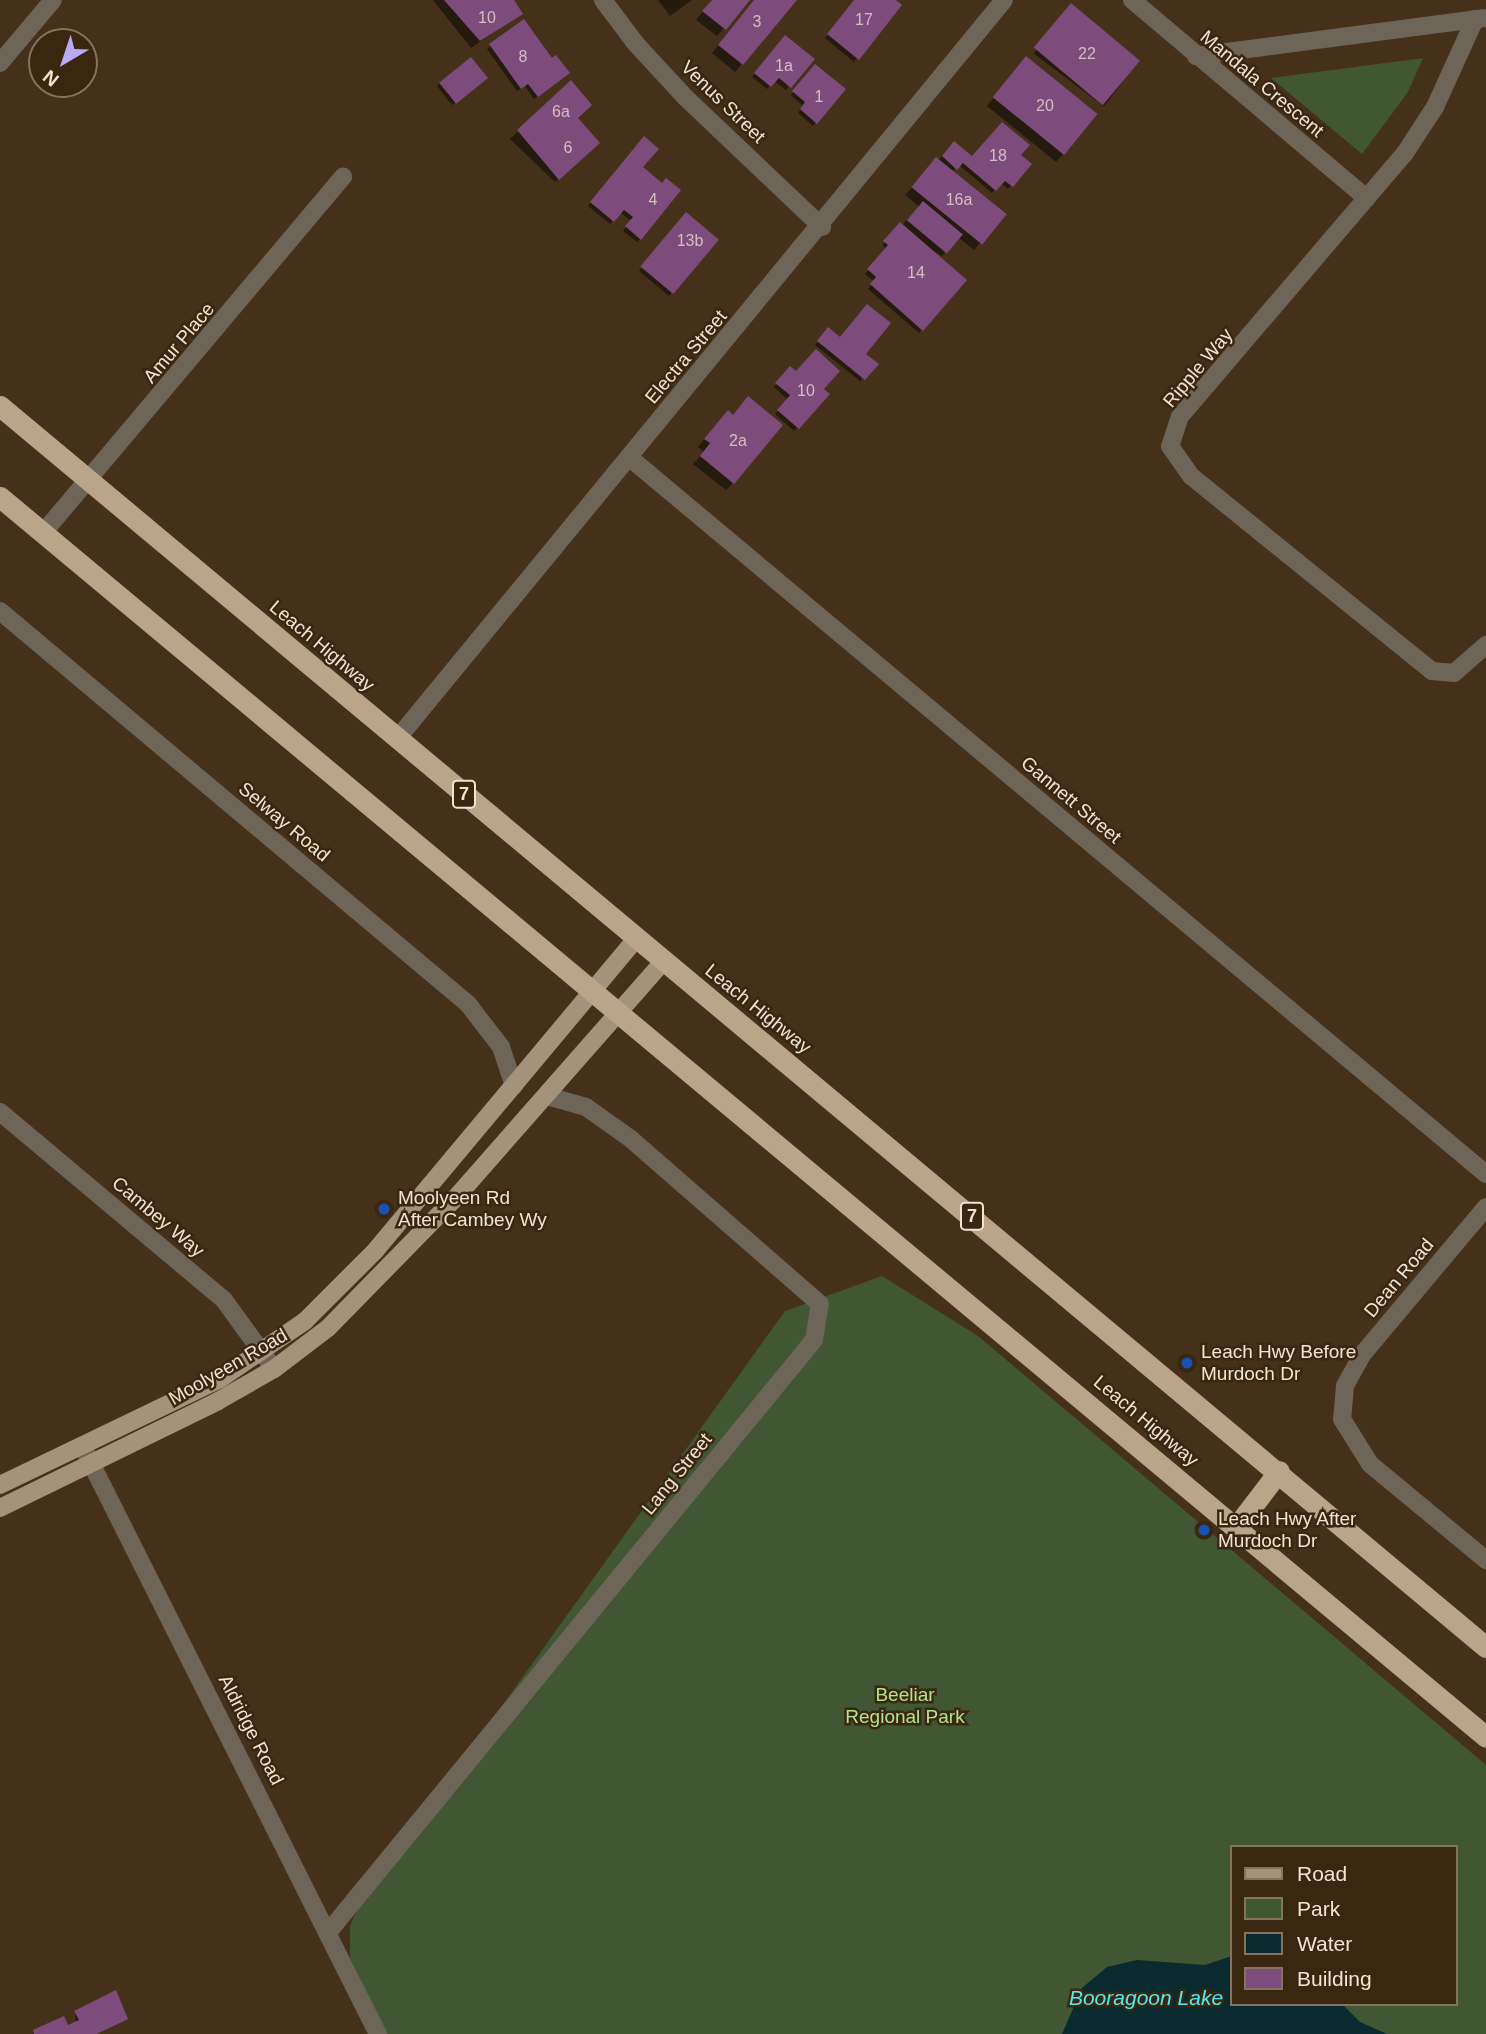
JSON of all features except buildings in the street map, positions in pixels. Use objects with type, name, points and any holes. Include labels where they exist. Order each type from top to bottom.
[{"type":"highway","name":"Leach Highway","points":[[0,406],[1279,1471],[1486,1647]]},
{"type":"highway","name":"Leach Highway","points":[[0,497],[1237,1526],[1486,1737]]},
{"type":"highway","points":[[1237,1526],[1279,1471]]},
{"type":"main road","name":"Moolyeen Road","points":[[0,1485],[220,1379],[305,1321],[375,1251],[637,938]]},
{"type":"main road","name":"Moolyeen Road","points":[[0,1508],[92,1464],[274,1368],[366,1292],[547,1096],[664,961]]},
{"type":"street","points":[[0,63],[53,0]]},
{"type":"street","name":"Venus Street","points":[[603,0],[685,97],[822,227]]},
{"type":"street","name":"Electra Street","points":[[397,739],[822,227],[1004,0]]},
{"type":"street","name":"Mandala Crescent","points":[[1132,0],[1366,198]]},
{"type":"street","points":[[1196,56],[1480,18]]},
{"type":"street","name":"Ripple Way","points":[[1480,18],[1435,107],[1366,198],[1180,416],[1170,446],[1191,476],[1432,671],[1454,673],[1486,645]]},
{"type":"street","name":"Amur Place","points":[[43,533],[90,481],[343,177]]},
{"type":"street","name":"Gannett Street","points":[[630,458],[1486,1174]]},
{"type":"street","name":"Selway Road","points":[[0,611],[468,1004],[501,1047],[514,1086]]},
{"type":"street","name":"Lang Street","points":[[330,1930],[814,1340],[820,1304],[631,1139],[586,1107],[547,1096]]},
{"type":"street","name":"Cambey Way","points":[[0,1112],[224,1300],[274,1368]]},
{"type":"street","name":"Dean Road","points":[[1486,1207],[1362,1355],[1345,1386],[1342,1419],[1370,1464],[1486,1560]]},
{"type":"street","name":"Aldridge Road","points":[[83,1446],[330,1930],[378,2034]]},
{"type":"green space","points":[[1423,58],[1408,92],[1362,154],[1271,78]]},
{"type":"green space","name":"Beeliar Regional Park","points":[[882,1276],[978,1336],[1486,1765],[1486,2034],[387,2034],[350,1958],[350,1926],[360,1904],[785,1311]]},
{"type":"water","name":"Booragoon Lake","points":[[1230,1957],[1230,2006],[1344,2006],[1360,2022],[1387,2034],[1062,2034],[1082,1988],[1107,1967],[1137,1960],[1205,1965]]},
{"type":"place","name":"Moolyeen Rd After Cambey Wy","points":[[384,1209]]},
{"type":"place","name":"Leach Hwy Before Murdoch Dr","points":[[1187,1363]]},
{"type":"place","name":"Leach Hwy After Murdoch Dr","points":[[1204,1530]]}]
